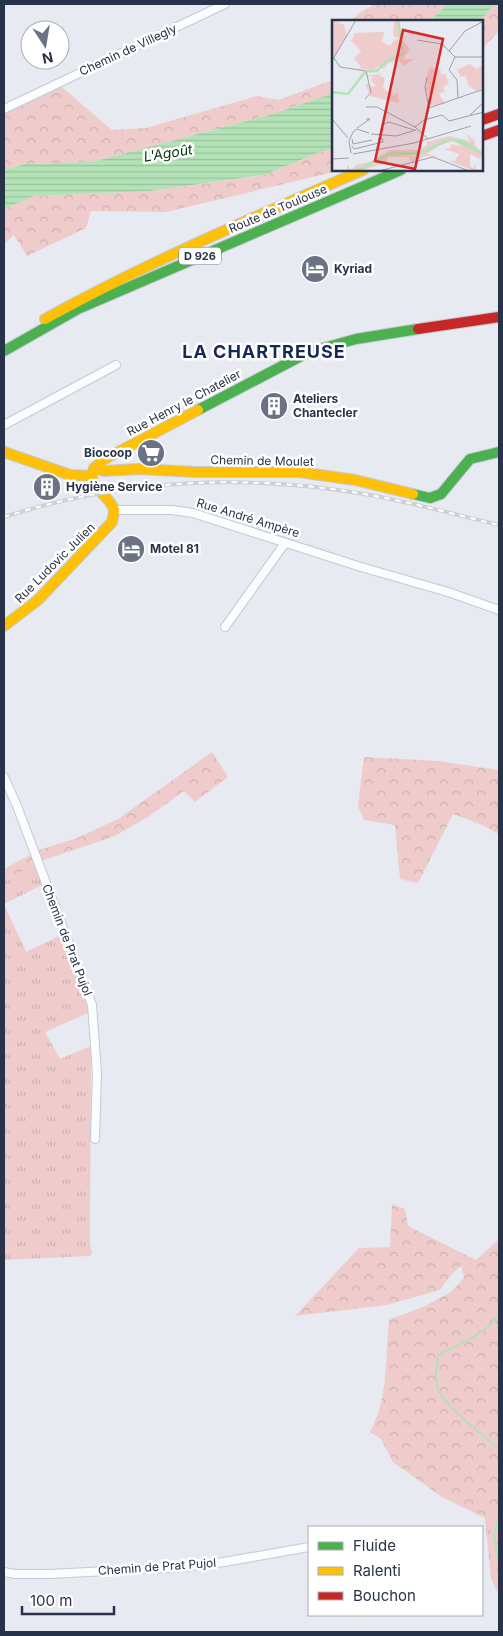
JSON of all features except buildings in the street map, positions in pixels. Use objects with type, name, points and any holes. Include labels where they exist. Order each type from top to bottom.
[{"type":"main road","points":[[483,120],[499,114]]},
{"type":"main road","points":[[483,136],[499,130]]},
{"type":"main road","name":"Route de Toulouse","points":[[4,343],[73,303],[187,247],[361,171]]},
{"type":"main road","name":"Route de Toulouse","points":[[4,351],[78,309],[399,171]]},
{"type":"main road","name":"Rue Henry le Chatelier","points":[[93,472],[102,460],[309,352],[356,339],[499,317]]},
{"type":"main road","points":[[4,452],[70,475],[93,472],[96,487],[111,500],[114,510]]},
{"type":"main road","name":"Chemin de Moulet","points":[[93,472],[144,469],[194,472],[299,472],[355,480],[430,498],[441,494],[470,459],[499,452]]},
{"type":"main road","name":"Rue Ludovic Julien","points":[[4,626],[26,611],[40,598],[110,525],[114,519],[114,510]]},
{"type":"street","name":"Chemin de Villegly","points":[[4,109],[225,4]]},
{"type":"street","points":[[4,426],[116,365]]},
{"type":"street","name":"Rue André Ampère","points":[[114,510],[172,510],[193,513],[361,567],[448,592],[499,610]]},
{"type":"street","points":[[225,627],[285,542]]},
{"type":"street","name":"Chemin de Prat Pujol","points":[[4,777],[17,806],[92,1005],[97,1073],[95,1140]]},
{"type":"street","name":"Chemin de Prat Pujol","points":[[4,1572],[14,1574],[50,1574],[198,1566],[308,1547]]},
{"type":"green space","points":[[375,4],[448,4],[430,20],[351,20]]},
{"type":"green space","points":[[495,4],[499,4],[499,31],[483,48],[483,20],[481,20]]},
{"type":"green space","points":[[332,80],[332,93],[273,114],[92,162],[25,164],[4,170],[4,109],[56,82],[112,130],[146,128],[257,96],[278,100]]},
{"type":"green space","points":[[332,149],[332,171],[339,171],[166,212],[91,211],[86,228],[27,256],[14,235],[4,244],[4,209],[34,196],[151,191],[264,175],[320,152]]},
{"type":"green space","points":[[212,752],[228,777],[195,802],[184,791],[148,817],[115,836],[41,861],[4,882],[4,869],[39,850],[77,838],[118,819]]},
{"type":"green space","points":[[364,757],[438,761],[499,770],[499,834],[480,824],[453,814],[418,883],[400,879],[395,825],[364,820],[358,807]]},
{"type":"green space","points":[[34,865],[42,885],[4,904],[4,882]]},
{"type":"green space","points":[[4,904],[26,952],[59,936],[87,1004],[88,1013],[45,1032],[60,1059],[91,1046],[90,1243],[92,1254],[89,1256],[4,1260]]},
{"type":"green space","points":[[392,1204],[405,1209],[408,1226],[476,1260],[499,1239],[499,1515],[485,1518],[442,1497],[393,1462],[381,1439],[370,1432],[376,1419],[383,1391],[389,1320],[425,1306],[451,1292],[464,1278],[461,1266],[451,1275],[440,1290],[387,1305],[295,1316],[359,1248],[390,1247]]},
{"type":"green space","points":[[499,1515],[499,1595],[491,1579],[485,1518]]},
{"type":"water","points":[[448,4],[495,4],[481,20],[430,20]]},
{"type":"water","name":"L'Agoût","points":[[332,93],[332,149],[320,152],[264,175],[150,191],[34,196],[4,209],[4,170],[25,164],[92,162],[273,114]]},
{"type":"waterway","points":[[499,1312],[489,1326],[481,1332],[438,1355],[436,1372],[436,1381],[441,1396],[465,1420],[499,1449]]},
{"type":"waterway","points":[[499,1515],[494,1537],[499,1563]]},
{"type":"railway","points":[[4,517],[94,494],[186,483],[232,482],[324,488],[370,495],[499,525]]},
{"type":"traffic: fast","points":[[4,351],[78,309],[399,171]]},
{"type":"traffic: fast","points":[[198,410],[309,352],[356,339],[418,329]]},
{"type":"traffic: fast","points":[[413,494],[430,498],[441,494],[470,459],[499,452]]},
{"type":"traffic: slow","points":[[45,319],[162,259],[361,171]]},
{"type":"traffic: slow","points":[[4,626],[38,600],[112,522],[114,510],[92,480],[94,469],[103,460],[198,410]]},
{"type":"traffic: slow","points":[[4,452],[70,475],[92,476]]},
{"type":"traffic: slow","points":[[94,468],[104,471],[138,469],[195,472],[299,472],[355,480],[413,494]]},
{"type":"traffic: jam","points":[[483,120],[499,114]]},
{"type":"traffic: jam","points":[[483,136],[499,130]]},
{"type":"traffic: jam","points":[[418,329],[499,317]]},
{"type":"place","name":"Kyriad","points":[[315,269]]},
{"type":"place","name":"Ateliers Chantecler","points":[[274,406]]},
{"type":"place","name":"Biocoop","points":[[151,453]]},
{"type":"place","name":"Hygiène Service","points":[[47,487]]},
{"type":"place","name":"Motel 81","points":[[131,549]]},
{"type":"district","name":"LA CHARTREUSE","points":[[264,352]]}]
